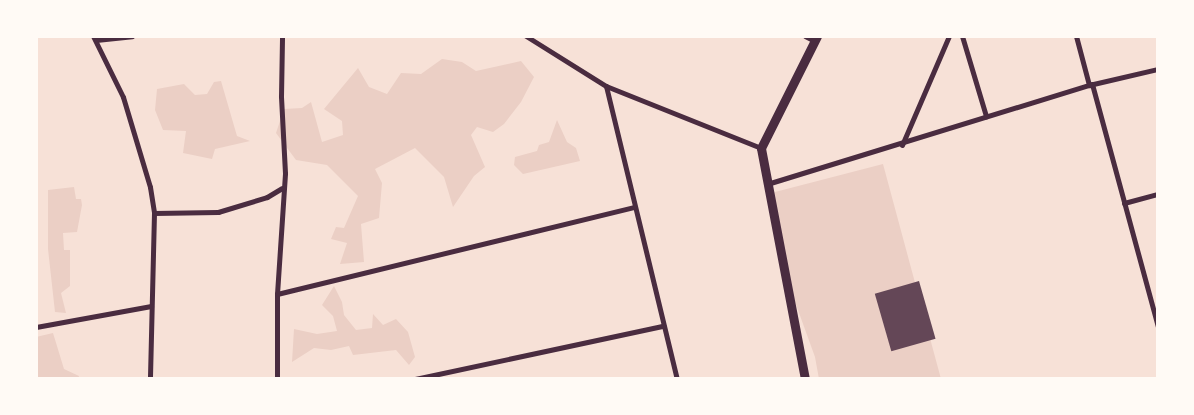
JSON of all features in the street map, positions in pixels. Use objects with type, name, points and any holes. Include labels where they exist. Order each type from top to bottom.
[{"type":"street","points":[[132,36],[95,38],[124,97],[138,136],[154,213],[150,379]]},
{"type":"street","points":[[277,379],[277,294],[282,188],[285,173],[280,96],[282,36]]},
{"type":"street","points":[[526,36],[606,86],[761,148]]},
{"type":"street","points":[[805,36],[816,39],[761,148],[766,184],[805,379]]},
{"type":"street","points":[[902,145],[950,36]]},
{"type":"street","points":[[962,36],[986,116]]},
{"type":"street","points":[[1076,36],[1156,314],[1158,327]]},
{"type":"street","points":[[766,184],[902,145],[986,116],[1090,85],[1158,69]]},
{"type":"street","points":[[606,86],[677,379]]},
{"type":"street","points":[[154,213],[218,212],[267,197],[282,188]]},
{"type":"street","points":[[1124,203],[1158,194]]},
{"type":"street","points":[[277,294],[634,207]]},
{"type":"street","points":[[36,327],[151,306]]},
{"type":"street","points":[[415,379],[664,326]]},
{"type":"shaded area","points":[[442,59],[462,62],[476,71],[521,61],[534,77],[521,102],[504,124],[493,132],[477,127],[471,135],[485,167],[474,176],[453,207],[444,177],[415,148],[375,169],[382,183],[379,218],[361,224],[364,262],[340,264],[347,243],[331,239],[336,227],[344,228],[358,196],[327,165],[296,160],[276,133],[284,109],[302,108],[311,102],[322,142],[343,135],[342,121],[324,109],[358,68],[369,87],[387,94],[401,73],[421,74]]},
{"type":"shaded area","points":[[221,81],[237,136],[250,141],[215,149],[212,159],[183,153],[186,131],[163,130],[155,110],[157,89],[184,84],[195,95],[207,94],[214,82]]},
{"type":"shaded area","points":[[557,120],[567,142],[576,148],[580,161],[523,174],[514,165],[515,157],[537,151],[539,145],[549,142]]},
{"type":"shaded area","points":[[883,164],[941,379],[819,379],[815,357],[790,288],[772,195],[775,192]]},
{"type":"shaded area","points":[[74,187],[76,199],[81,199],[82,205],[77,232],[63,233],[64,250],[70,250],[70,286],[61,293],[66,313],[55,312],[48,249],[48,190]]},
{"type":"shaded area","points":[[334,286],[342,302],[344,315],[356,330],[372,328],[373,314],[383,325],[396,319],[408,332],[415,357],[409,365],[396,350],[353,355],[349,346],[331,350],[314,348],[292,362],[294,329],[317,334],[337,331],[333,316],[322,305]]},
{"type":"shaded area","points":[[53,333],[64,369],[79,376],[78,379],[36,379],[36,337]]},
{"type":"building","points":[[919,281],[936,339],[891,351],[875,294]]}]
